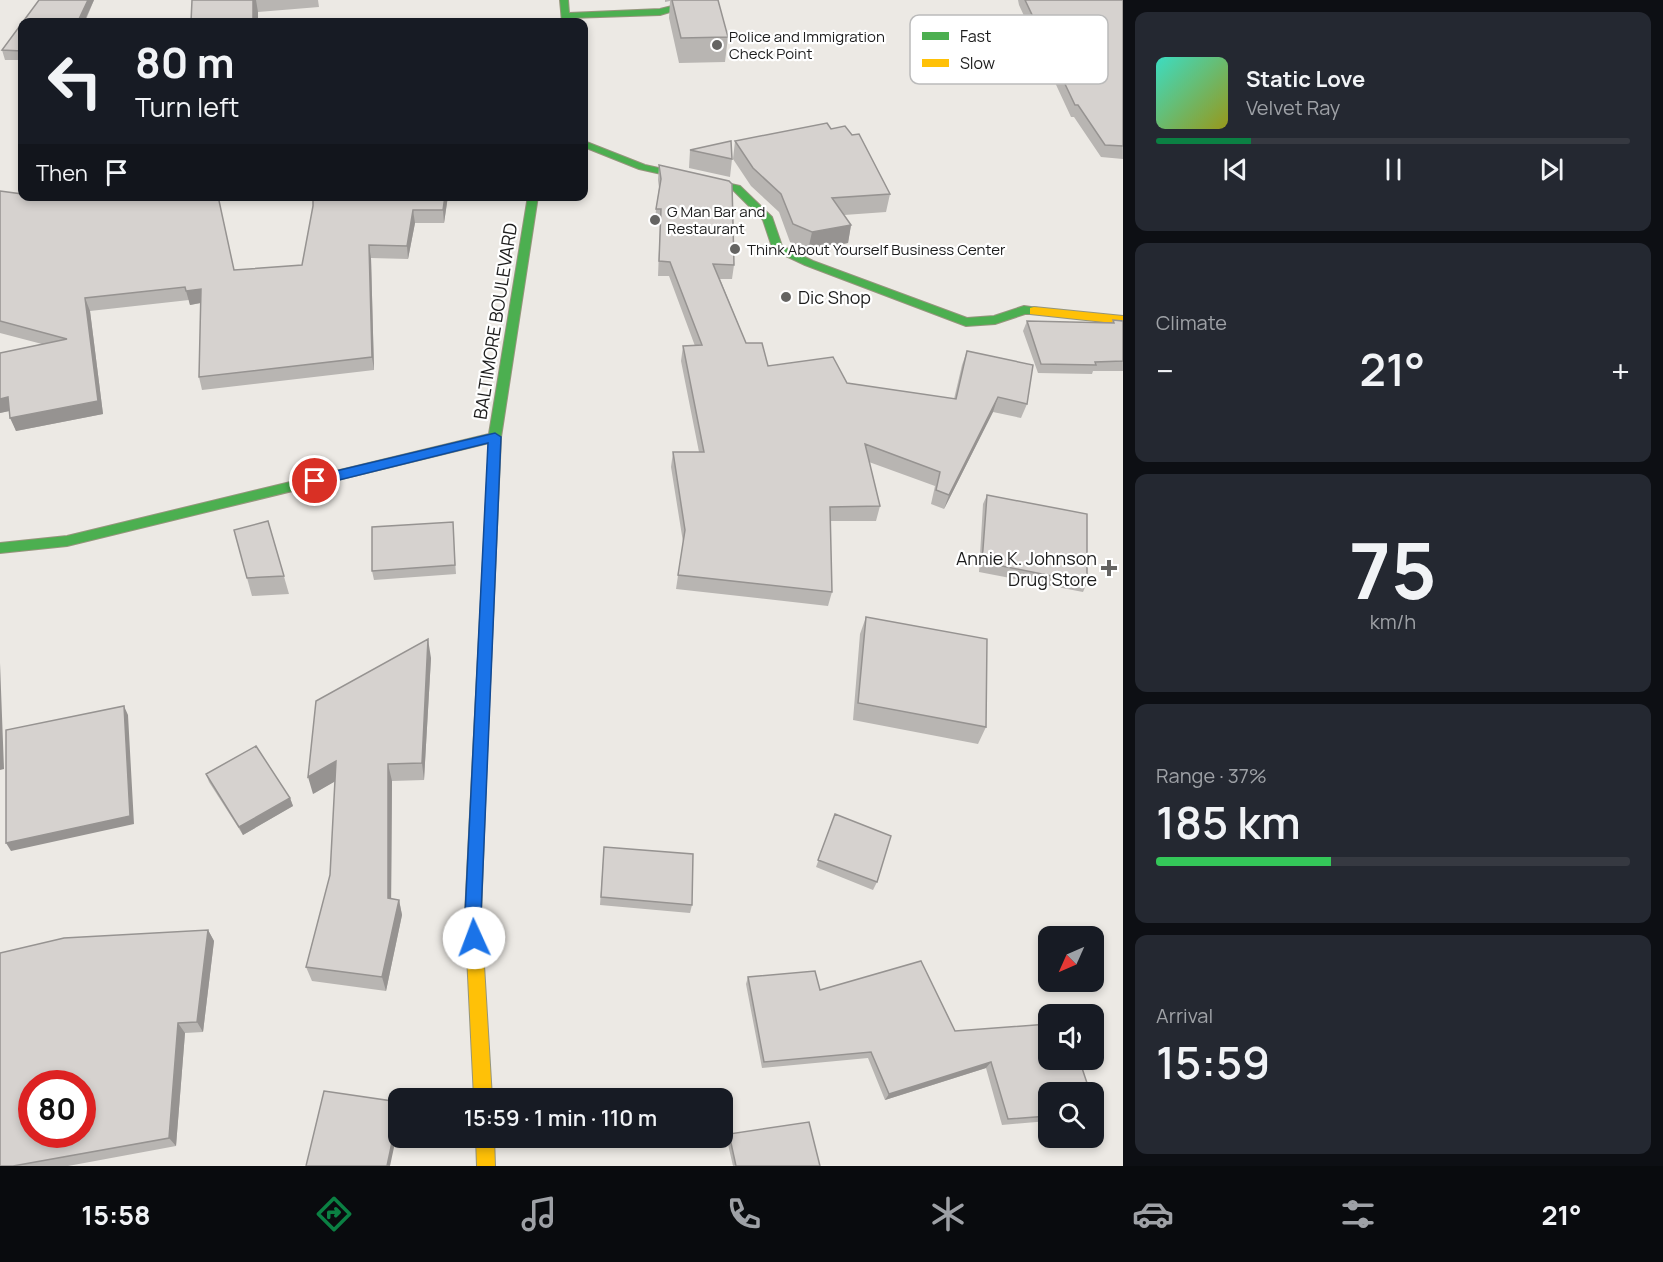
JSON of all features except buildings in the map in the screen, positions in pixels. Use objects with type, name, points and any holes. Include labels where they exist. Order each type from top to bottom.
[{"type":"main road","points":[[564,0],[566,18]]},
{"type":"main road","points":[[579,18],[660,12],[706,0]]},
{"type":"main road","points":[[588,146],[642,167],[736,188],[768,219],[777,249],[966,322],[995,320],[1024,310],[1123,320]]},
{"type":"main road","name":"BALTIMORE BOULEVARD","points":[[482,1088],[473,915],[495,437],[531,201]]},
{"type":"main road","points":[[0,548],[67,541],[495,437]]},
{"type":"main road","points":[[485,1148],[486,1166]]},
{"type":"traffic: fast","points":[[564,0],[566,18]]},
{"type":"traffic: fast","points":[[567,16],[660,12],[706,0]]},
{"type":"traffic: fast","points":[[588,146],[642,167],[736,188],[768,219],[777,248],[809,263],[966,322],[995,320],[1024,310],[1034,311]]},
{"type":"traffic: fast","points":[[480,754],[495,437],[532,201]]},
{"type":"traffic: fast","points":[[0,548],[67,541],[495,437]]},
{"type":"traffic: slow","points":[[1034,311],[1123,320]]},
{"type":"traffic: slow","points":[[480,754],[473,915],[482,1088]]},
{"type":"traffic: slow","points":[[485,1148],[486,1166]]},
{"type":"place","name":"Police and Immigration Check Point","points":[[717,45]]},
{"type":"place","name":"G Man Bar and Restaurant","points":[[655,220]]},
{"type":"place","name":"Think About Yourself Business Center","points":[[735,249]]},
{"type":"place","name":"Dic Shop","points":[[786,297]]},
{"type":"place","name":"Annie K. Johnson Drug Store","points":[[1109,568]]},
{"type":"route","points":[[315,481],[495,437],[473,915],[474,938]]}]
